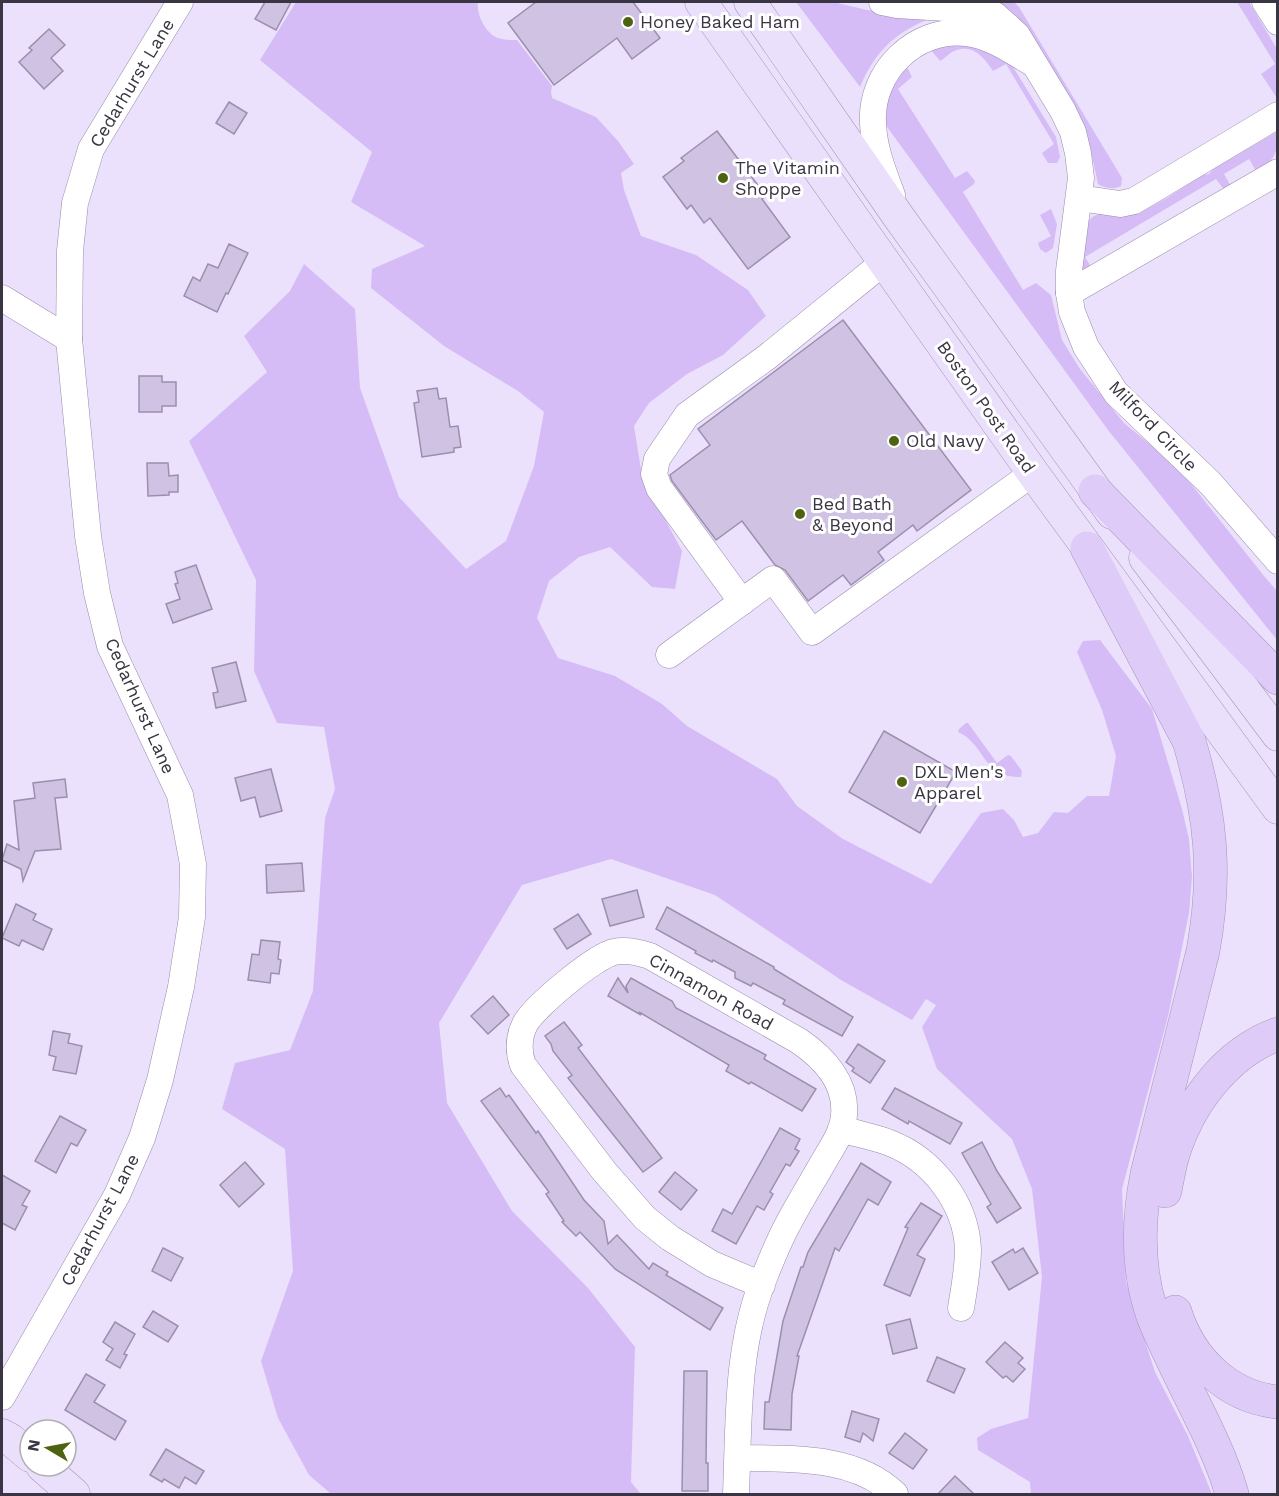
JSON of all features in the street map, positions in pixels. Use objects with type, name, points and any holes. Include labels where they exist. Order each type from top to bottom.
[{"type":"highway","points":[[1095,491],[1278,678]]},
{"type":"highway","points":[[1087,548],[1189,741],[1206,811],[1211,845],[1209,914],[1203,951],[1147,1174],[1141,1207],[1140,1239],[1143,1274],[1151,1310],[1218,1454],[1232,1494]]},
{"type":"highway","points":[[1278,1034],[1248,1049],[1218,1075],[1193,1108],[1172,1157],[1162,1205],[1161,1233],[1162,1261],[1167,1288],[1187,1341],[1202,1363],[1220,1380],[1242,1393],[1266,1401],[1278,1402]]},
{"type":"main road","name":"Boston Post Road","points":[[700,2],[1033,473],[1278,808]]},
{"type":"main road","points":[[750,2],[898,216],[1095,491],[1278,735]]},
{"type":"main road","points":[[2,1435],[18,1446]]},
{"type":"main road","points":[[56,1478],[75,1494]]},
{"type":"street","name":"Cedarhurst Lane","points":[[2,1397],[117,1195],[142,1138],[168,1045],[181,987],[192,916],[193,864],[180,795],[110,646],[97,592],[88,536],[69,339],[70,251],[75,203],[91,149],[180,2]]},
{"type":"street","name":"Milford Circle","points":[[882,2],[962,9],[995,15],[1017,35],[1073,132],[1081,178],[1069,271],[1069,293],[1072,312],[1086,347],[1116,393],[1211,484],[1278,561]]},
{"type":"street","points":[[1265,2],[1278,22]]},
{"type":"street","points":[[898,216],[880,166],[873,121],[876,94],[897,58],[909,47],[924,40],[938,35],[966,33],[995,42],[1036,66]]},
{"type":"street","points":[[1079,198],[1106,204],[1134,201],[1278,115]]},
{"type":"street","points":[[1069,293],[1278,172]]},
{"type":"street","points":[[742,602],[659,488],[654,474],[657,459],[687,415],[767,357],[884,262]]},
{"type":"street","points":[[2,298],[69,339]]},
{"type":"street","points":[[669,655],[773,579],[812,632],[1033,473]]},
{"type":"street","name":"Cinnamon Road","points":[[736,1494],[739,1387],[743,1353],[762,1285],[786,1227],[842,1129],[844,1115],[842,1095],[832,1073],[820,1057],[799,1041],[650,956],[616,951],[602,956],[542,1005],[526,1024],[519,1045],[523,1065],[631,1204],[645,1218],[670,1238],[712,1264],[762,1285]]},
{"type":"street","points":[[842,1129],[902,1149],[920,1160],[951,1194],[964,1227],[968,1247],[961,1308]]},
{"type":"street","points":[[738,1458],[800,1459],[824,1462],[868,1476],[896,1494]]},
{"type":"shaded area","points":[[296,2],[478,2],[479,12],[486,28],[498,38],[517,40],[552,86],[552,98],[596,117],[618,141],[634,164],[621,173],[624,190],[641,236],[696,255],[748,290],[766,316],[723,355],[687,374],[649,403],[634,426],[642,476],[682,551],[675,589],[652,587],[610,547],[579,557],[549,581],[537,618],[558,658],[615,676],[662,704],[687,726],[777,779],[797,806],[843,839],[931,884],[981,813],[1003,809],[1014,820],[1023,837],[1038,833],[1054,812],[1068,813],[1087,796],[1109,796],[1116,756],[1102,710],[1077,652],[1083,641],[1100,640],[1152,709],[1182,809],[1189,839],[1192,877],[1189,913],[1168,1016],[1122,1189],[1126,1282],[1155,1372],[1188,1436],[1212,1494],[1031,1494],[1030,1482],[978,1450],[977,1438],[991,1429],[1028,1418],[1042,1277],[1032,1189],[1012,1139],[937,1069],[922,1027],[936,1005],[926,999],[912,1020],[841,980],[715,895],[611,859],[522,885],[439,1023],[447,1103],[512,1211],[588,1288],[635,1347],[631,1482],[641,1494],[331,1494],[309,1475],[278,1418],[261,1361],[293,1271],[285,1149],[222,1109],[235,1063],[290,1050],[313,991],[325,818],[335,789],[324,727],[277,723],[254,671],[256,580],[189,441],[267,372],[244,336],[290,291],[304,264],[355,309],[360,388],[399,497],[466,569],[506,541],[534,466],[544,412],[518,391],[444,346],[371,288],[372,269],[425,246],[351,202],[372,152],[260,60]]},
{"type":"shaded area","points":[[796,2],[833,2],[867,10],[928,16],[929,19],[895,38],[879,54],[860,87]]},
{"type":"shaded area","points":[[986,2],[1014,2],[1019,7],[1122,178],[1121,186],[1109,188],[1098,184],[1089,142],[1082,123]]},
{"type":"shaded area","points":[[1237,2],[1249,2],[1277,49],[1277,98],[1261,74],[1275,64]]},
{"type":"shaded area","points":[[961,41],[988,48],[1010,62],[1056,137],[1060,157],[1057,163],[1048,163],[1042,153],[1054,144],[1006,64],[993,71],[981,56],[971,50],[959,49],[940,61],[931,50],[906,65],[912,77],[898,89],[955,178],[967,171],[975,181],[963,192],[1023,290],[1036,283],[1051,295],[1062,340],[1080,369],[1124,423],[1164,456],[1188,480],[1277,591],[1277,640],[1108,430],[882,120],[883,103],[888,88],[905,63],[930,47]]},
{"type":"shaded area","points":[[1275,133],[1278,135],[1277,147],[1271,161],[1267,164],[1256,171],[1249,159],[1224,174],[1232,188],[1225,191],[1216,179],[1085,257],[1093,270],[1083,272],[1081,266],[1088,222],[1092,217],[1103,213],[1136,212],[1152,206]]},
{"type":"shaded area","points":[[1051,209],[1057,224],[1053,248],[1046,253],[1040,249],[1038,243],[1051,236],[1040,215]]},
{"type":"shaded area","points":[[966,723],[997,763],[1008,755],[1011,756],[1022,771],[1021,777],[1008,776],[991,767],[974,745],[958,732]]},
{"type":"building","points":[[265,2],[291,2],[276,30],[255,19]]},
{"type":"building","points":[[536,2],[633,2],[660,38],[632,59],[617,38],[554,85],[508,23]]},
{"type":"building","points":[[49,29],[65,45],[51,58],[63,71],[44,89],[19,62],[32,50],[29,48]]},
{"type":"building","points":[[229,102],[247,113],[234,134],[216,123]]},
{"type":"building","points":[[717,131],[766,196],[762,199],[790,237],[748,269],[710,218],[704,223],[691,205],[687,209],[663,177],[684,161],[681,158]]},
{"type":"building","points":[[229,244],[248,253],[217,312],[184,296],[193,277],[200,281],[208,264],[218,268]]},
{"type":"building","points":[[843,320],[971,490],[917,531],[913,525],[878,552],[884,560],[851,585],[843,575],[808,601],[785,570],[775,565],[742,521],[716,540],[672,481],[670,475],[710,445],[698,429]]},
{"type":"building","points":[[139,376],[162,376],[162,382],[176,382],[176,406],[162,406],[162,412],[139,412]]},
{"type":"building","points":[[437,388],[439,399],[446,398],[450,427],[458,426],[461,447],[454,448],[454,452],[422,457],[414,403],[419,402],[417,391]]},
{"type":"building","points":[[147,463],[168,463],[169,476],[178,475],[178,492],[148,496]]},
{"type":"building","points":[[196,565],[212,609],[173,623],[166,604],[180,599],[175,584],[178,583],[175,572]]},
{"type":"building","points":[[236,662],[246,701],[216,708],[213,693],[218,692],[212,668]]},
{"type":"building","name":"DXL Men's Apparel","points":[[884,731],[956,772],[920,833],[849,792]]},
{"type":"building","points":[[271,769],[282,811],[260,817],[255,797],[241,801],[235,778]]},
{"type":"building","points":[[65,779],[67,797],[55,798],[61,849],[35,851],[23,881],[21,869],[2,860],[7,844],[19,850],[14,801],[35,798],[33,783]]},
{"type":"building","points":[[302,863],[304,891],[267,893],[266,865]]},
{"type":"building","points":[[637,890],[644,917],[610,926],[602,899]]},
{"type":"building","points":[[16,904],[36,914],[33,920],[52,929],[43,950],[22,940],[19,946],[2,938]]},
{"type":"building","points":[[667,907],[774,967],[853,1017],[842,1036],[783,1004],[785,1000],[753,983],[751,986],[735,978],[735,972],[695,953],[696,951],[656,929]]},
{"type":"building","points":[[578,914],[591,934],[567,949],[554,929]]},
{"type":"building","points":[[261,940],[280,942],[279,974],[271,973],[270,983],[248,980],[252,954],[259,955]]},
{"type":"building","points":[[618,978],[628,993],[626,986],[631,978],[672,1001],[676,1008],[766,1055],[764,1059],[816,1089],[802,1111],[751,1082],[749,1084],[726,1071],[729,1065],[608,996]]},
{"type":"building","points":[[493,996],[509,1015],[488,1034],[471,1016]]},
{"type":"building","points":[[564,1022],[582,1045],[578,1048],[662,1158],[643,1172],[568,1078],[572,1075],[553,1051],[545,1036]]},
{"type":"building","points":[[53,1031],[70,1034],[68,1043],[82,1046],[76,1074],[53,1070],[56,1057],[49,1055]]},
{"type":"building","points":[[858,1044],[885,1061],[870,1083],[852,1071],[854,1068],[846,1062]]},
{"type":"building","points":[[500,1088],[506,1097],[509,1095],[536,1133],[538,1131],[584,1200],[604,1221],[608,1244],[617,1235],[649,1269],[653,1263],[668,1272],[666,1275],[723,1308],[710,1330],[615,1269],[580,1232],[576,1236],[562,1222],[564,1221],[546,1194],[549,1192],[481,1101]]},
{"type":"building","points":[[895,1088],[962,1123],[950,1144],[882,1109]]},
{"type":"building","points":[[60,1116],[86,1130],[77,1146],[71,1143],[56,1173],[35,1161]]},
{"type":"building","points":[[780,1128],[800,1139],[795,1149],[799,1151],[790,1166],[786,1164],[770,1192],[773,1194],[764,1210],[757,1206],[736,1244],[712,1231],[723,1209],[732,1214]]},
{"type":"building","points":[[982,1142],[997,1171],[1021,1208],[997,1223],[987,1207],[991,1204],[962,1153]]},
{"type":"building","points":[[245,1162],[264,1184],[239,1207],[220,1185]]},
{"type":"building","points":[[861,1163],[891,1182],[878,1205],[868,1199],[839,1251],[835,1248],[797,1356],[799,1356],[792,1394],[791,1430],[764,1429],[765,1402],[769,1402],[783,1321],[801,1267]]},
{"type":"building","points":[[675,1172],[697,1190],[681,1210],[659,1192]]},
{"type":"building","points":[[2,1175],[30,1191],[22,1205],[27,1207],[15,1230],[2,1223]]},
{"type":"building","points":[[921,1203],[942,1216],[917,1255],[925,1259],[910,1296],[884,1285],[908,1228],[905,1227]]},
{"type":"building","points":[[163,1248],[183,1258],[171,1281],[152,1271]]},
{"type":"building","points":[[1023,1248],[1038,1273],[1009,1290],[992,1262],[1013,1249],[1015,1253]]},
{"type":"building","points":[[153,1311],[178,1326],[168,1342],[143,1327]]},
{"type":"building","points":[[910,1319],[917,1348],[893,1354],[886,1325]]},
{"type":"building","points":[[115,1322],[135,1334],[124,1354],[127,1355],[120,1368],[106,1360],[113,1349],[103,1342]]},
{"type":"building","points":[[1005,1342],[1023,1358],[1018,1363],[1025,1369],[1013,1382],[1006,1376],[1003,1378],[986,1362]]},
{"type":"building","points":[[937,1357],[965,1369],[954,1393],[927,1381]]},
{"type":"building","points":[[684,1371],[707,1371],[708,1491],[682,1491]]},
{"type":"building","points":[[86,1374],[105,1385],[94,1402],[126,1421],[115,1440],[65,1410]]},
{"type":"building","points":[[852,1411],[879,1419],[873,1441],[863,1433],[860,1442],[845,1437]]},
{"type":"building","points":[[905,1433],[927,1450],[913,1469],[889,1453]]},
{"type":"building","points":[[166,1449],[204,1471],[196,1484],[185,1477],[179,1488],[164,1479],[162,1482],[150,1475]]},
{"type":"building","points":[[955,1476],[974,1494],[938,1494]]},
{"type":"place","name":"Honey Baked Ham","points":[[628,22]]},
{"type":"place","name":"The Vitamin Shoppe","points":[[723,178]]},
{"type":"place","name":"Old Navy","points":[[894,441]]},
{"type":"place","name":"Bed Bath & Beyond","points":[[800,514]]},
{"type":"place","name":"DXL Men's Apparel","points":[[902,782]]}]
